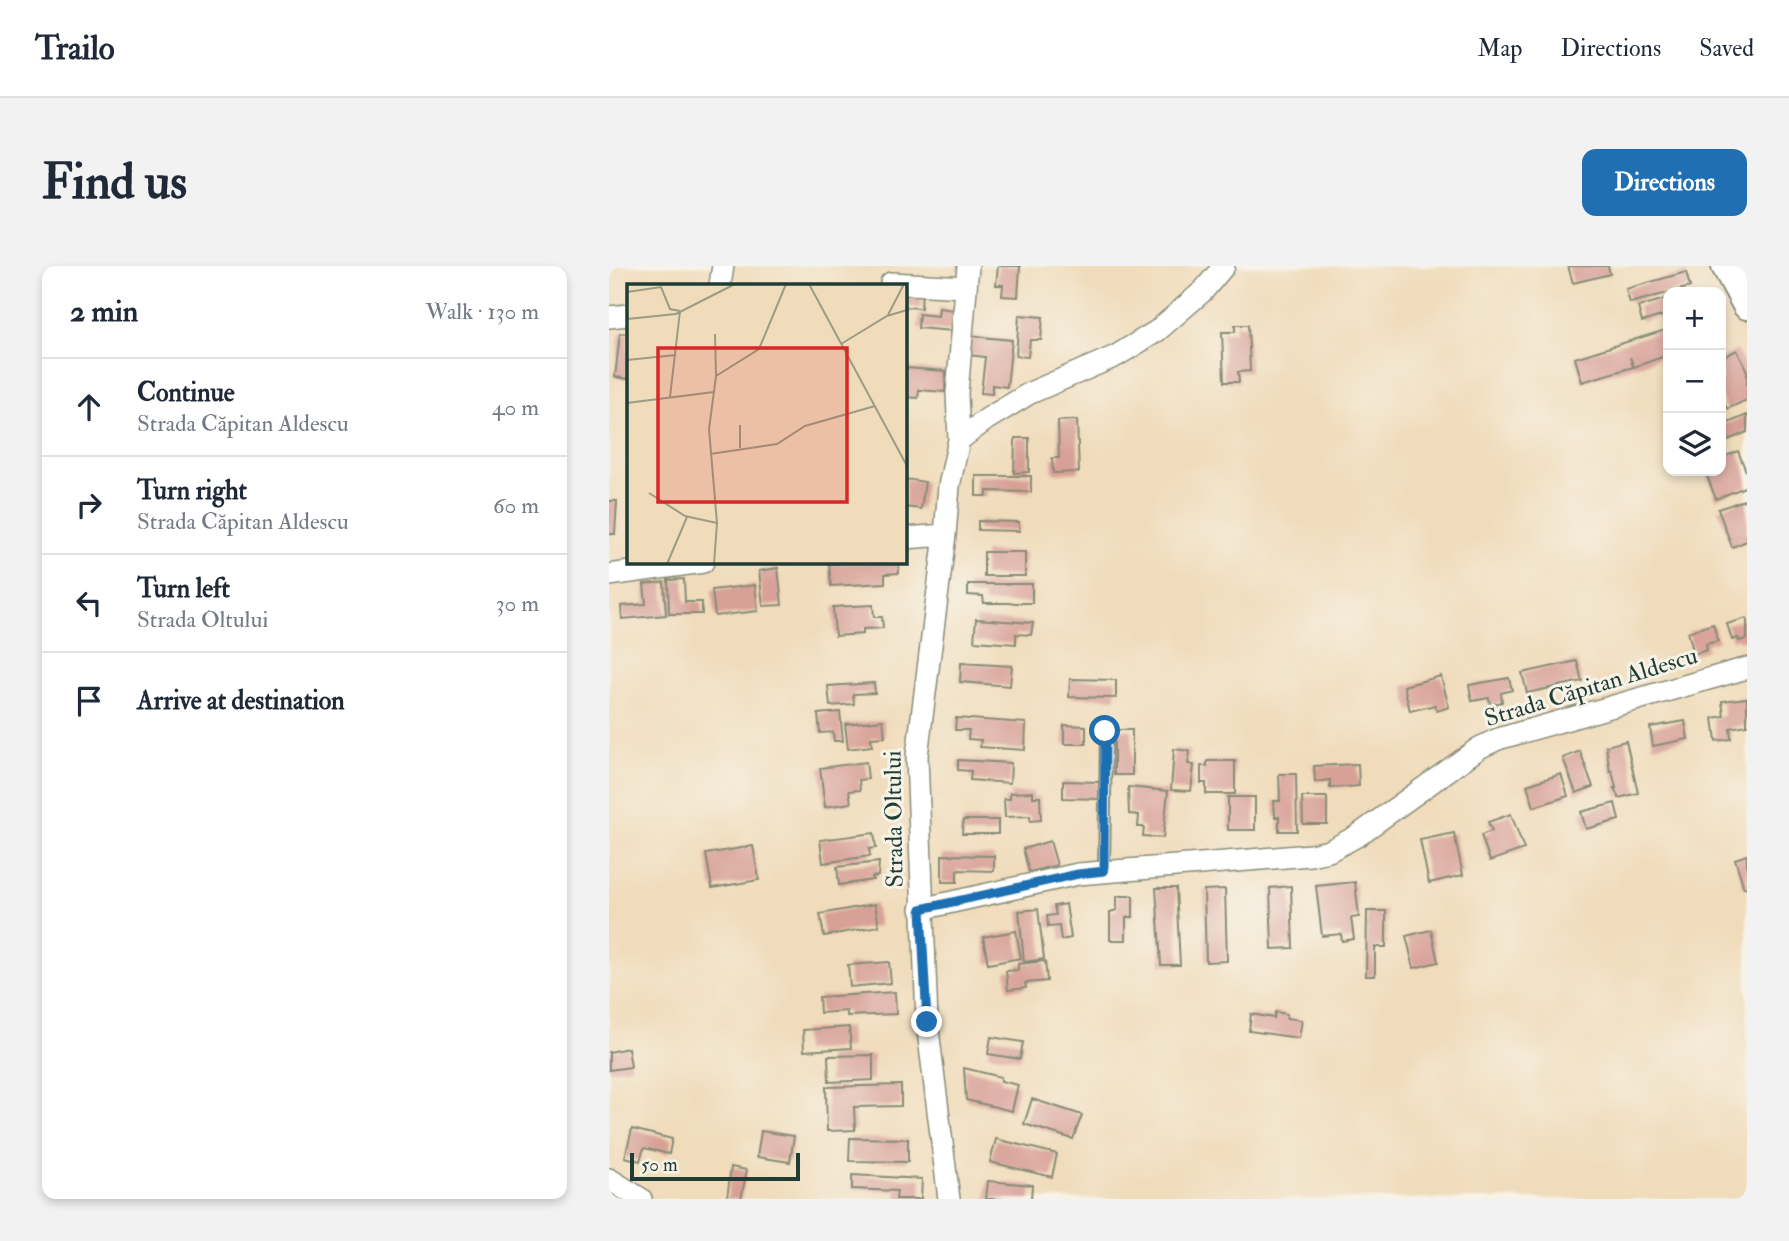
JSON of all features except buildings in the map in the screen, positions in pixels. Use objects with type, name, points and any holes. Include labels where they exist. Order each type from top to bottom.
[{"type":"main road","points":[[1726,266],[1747,304]]},
{"type":"street","points":[[720,284],[723,266]]},
{"type":"street","points":[[959,440],[1030,393],[1116,356],[1157,331],[1203,291],[1224,266]]},
{"type":"street","points":[[891,283],[967,277]]},
{"type":"street","name":"Strada Oltului","points":[[949,1199],[927,1022],[917,756],[949,486],[959,440],[957,393],[967,277]]},
{"type":"street","points":[[609,317],[627,315]]},
{"type":"street","points":[[907,538],[945,535]]},
{"type":"street","points":[[609,575],[673,564]]},
{"type":"street","name":"Strada Căpitan Aldescu","points":[[921,909],[1078,874],[1329,851],[1357,836],[1479,748],[1498,739],[1747,668]]},
{"type":"street","points":[[609,1179],[641,1199]]},
{"type":"lane","points":[[1104,871],[1105,731]]},
{"type":"route","points":[[927,1022],[921,909],[1078,874],[1104,871],[1105,731]]}]
